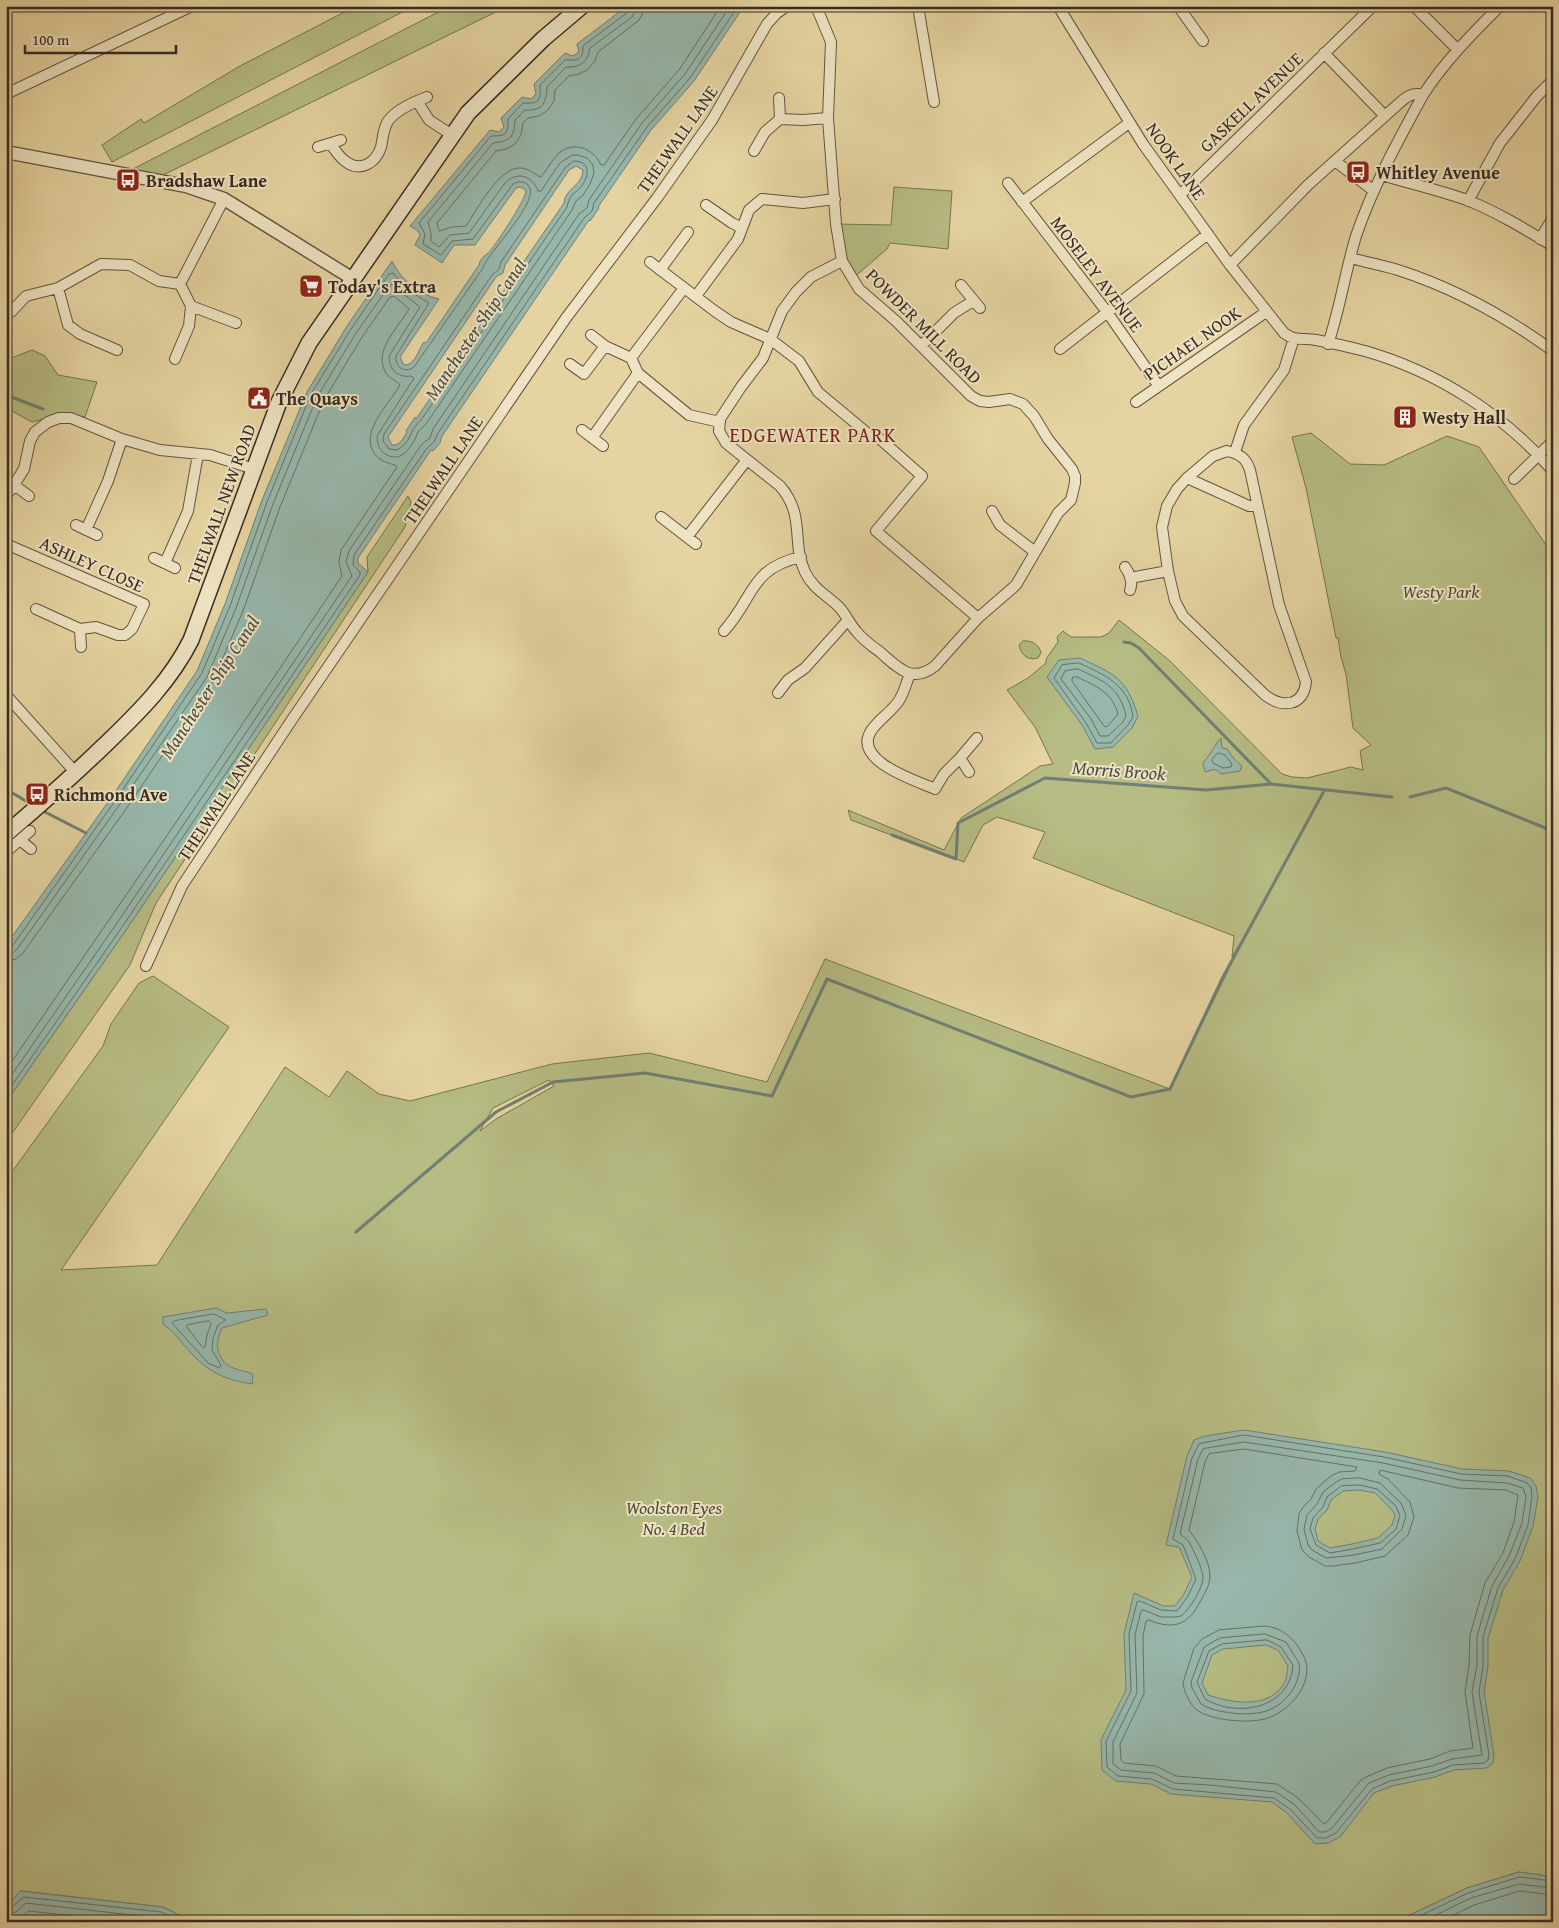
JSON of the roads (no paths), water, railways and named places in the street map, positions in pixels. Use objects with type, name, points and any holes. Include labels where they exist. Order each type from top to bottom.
[{"type":"main road","name":"THELWALL NEW ROAD","points":[[13,837],[136,715],[168,679],[191,640],[254,469],[293,372],[309,343],[468,113],[543,39],[582,6]]},
{"type":"street","points":[[6,94],[192,6]]},
{"type":"street","name":"THELWALL LANE","points":[[146,966],[182,886],[292,721],[566,318],[657,198],[707,127],[767,24],[787,6]]},
{"type":"street","name":"POWDER MILL ROAD","points":[[816,6],[831,42],[828,118],[842,261],[859,289],[896,321],[971,396],[980,401],[989,402],[1010,399],[1023,404],[1034,416],[1075,476],[1074,492],[1071,500],[1058,514],[1016,585],[978,618],[935,666],[923,673],[910,674]]},
{"type":"street","points":[[918,6],[934,102]]},
{"type":"street","name":"NOOK LANE","points":[[1058,6],[1119,102],[1129,123],[1180,195],[1266,312],[1278,327],[1288,336],[1294,338]]},
{"type":"street","points":[[1178,6],[1204,40]]},
{"type":"street","name":"GASKELL AVENUE","points":[[1180,195],[1373,6]]},
{"type":"street","points":[[1414,6],[1457,49]]},
{"type":"street","points":[[1328,344],[1336,320],[1350,258],[1380,175],[1423,95],[1438,72],[1457,49],[1500,6]]},
{"type":"street","name":"GASKELL AVENUE","points":[[1324,53],[1385,116]]},
{"type":"street","points":[[1468,201],[1500,143],[1537,96],[1553,80]]},
{"type":"street","points":[[1230,265],[1308,185],[1385,116],[1410,95],[1416,93],[1423,95]]},
{"type":"street","points":[[330,144],[344,161],[352,165],[360,167],[370,164],[381,148],[387,122],[394,114],[428,97]]},
{"type":"street","points":[[779,98],[780,119]]},
{"type":"street","points":[[417,101],[429,120],[452,135]]},
{"type":"street","points":[[754,151],[765,132],[780,119],[828,118]]},
{"type":"street","points":[[1022,202],[1129,123]]},
{"type":"street","points":[[318,147],[341,140]]},
{"type":"street","points":[[6,152],[186,186],[224,199],[353,279]]},
{"type":"street","points":[[1335,161],[1374,191]]},
{"type":"street","points":[[1380,175],[1425,186],[1468,201],[1504,218],[1553,246]]},
{"type":"street","name":"MOSELEY AVENUE","points":[[1008,183],[1107,312],[1158,385]]},
{"type":"street","points":[[180,284],[224,199]]},
{"type":"street","points":[[696,296],[733,246],[749,210],[762,199],[803,203],[835,199]]},
{"type":"street","points":[[706,205],[742,228]]},
{"type":"street","points":[[1540,239],[1553,218]]},
{"type":"street","points":[[660,270],[688,232]]},
{"type":"street","points":[[1060,348],[1208,234]]},
{"type":"street","points":[[1350,258],[1403,272],[1461,295],[1507,319],[1553,351]]},
{"type":"street","points":[[842,261],[811,277],[796,292],[782,311],[763,358],[741,386],[720,422],[719,431],[726,443],[746,461],[780,486],[790,501],[796,519],[801,558],[804,570],[810,581],[818,590],[840,607],[856,632],[898,668],[910,674],[897,703],[870,732],[868,746],[874,758],[884,766],[935,789],[944,774],[977,738]]},
{"type":"street","points":[[650,262],[732,322],[770,339],[799,361],[818,392],[872,437],[880,439],[922,476],[876,531],[978,618]]},
{"type":"street","points":[[6,315],[26,296],[58,288],[101,264],[130,265],[160,281],[180,284]]},
{"type":"street","points":[[175,359],[189,326],[191,306],[180,284]]},
{"type":"street","points":[[921,346],[954,313],[977,304],[961,285]]},
{"type":"street","points":[[58,288],[68,324],[80,334],[117,350]]},
{"type":"street","points":[[631,358],[684,288]]},
{"type":"street","points":[[191,306],[236,323]]},
{"type":"street","name":"PICHAEL NOOK","points":[[1136,402],[1266,312]]},
{"type":"street","points":[[591,335],[605,346],[631,358],[638,373],[689,415],[720,422]]},
{"type":"street","points":[[1235,452],[1244,425],[1284,370],[1294,338],[1315,340],[1364,351],[1394,361],[1433,378],[1496,416],[1539,455],[1553,471]]},
{"type":"street","points":[[570,364],[584,374],[605,346]]},
{"type":"street","points":[[592,438],[638,373]]},
{"type":"street","points":[[6,496],[24,469],[30,441],[36,432],[48,422],[59,418],[70,418],[122,439],[160,450],[225,459],[254,469]]},
{"type":"street","points":[[582,430],[602,446]]},
{"type":"street","points":[[86,530],[108,481],[122,439]]},
{"type":"street","points":[[1514,478],[1553,441]]},
{"type":"street","points":[[1227,451],[1235,452],[1247,462],[1279,605],[1306,682],[1305,690],[1296,701],[1289,704],[1280,704],[1265,695],[1183,616],[1175,600],[1168,571],[1162,527],[1167,506],[1176,489],[1212,456],[1227,451]]},
{"type":"street","points":[[165,563],[188,511],[198,454]]},
{"type":"street","points":[[687,537],[746,461]]},
{"type":"street","points":[[1187,478],[1249,506],[1256,506]]},
{"type":"street","points":[[14,485],[29,496]]},
{"type":"street","points":[[992,511],[1000,525],[1035,552]]},
{"type":"street","points":[[661,517],[696,544]]},
{"type":"street","points":[[76,525],[97,535]]},
{"type":"street","name":"ASHLEY CLOSE","points":[[6,544],[144,604],[132,630],[118,635],[96,626],[80,628],[36,609]]},
{"type":"street","points":[[154,558],[175,568]]},
{"type":"street","points":[[724,631],[734,621],[758,580],[771,568],[790,560],[801,558]]},
{"type":"street","points":[[1125,567],[1129,572],[1132,584],[1130,590]]},
{"type":"street","points":[[1130,578],[1168,571]]},
{"type":"street","points":[[778,694],[788,680],[805,668],[848,620]]},
{"type":"street","points":[[80,628],[81,646]]},
{"type":"street","points":[[6,696],[76,773]]},
{"type":"street","points":[[960,758],[969,772]]},
{"type":"street","points":[[6,852],[13,837],[30,831]]},
{"type":"street","points":[[13,837],[31,849]]},
{"type":"water","name":"Manchester Ship Canal","points":[[627,6],[636,8],[639,6],[744,6],[694,81],[651,130],[442,436],[440,443],[433,451],[431,450],[358,558],[358,563],[368,572],[126,930],[6,1102],[6,945],[111,798],[197,671],[225,604],[262,500],[307,392],[347,326],[392,261],[411,286],[424,294],[439,299],[400,357],[403,364],[407,365],[410,363],[424,342],[426,343],[481,260],[503,233],[525,196],[526,191],[521,187],[516,188],[475,245],[454,245],[442,263],[415,245],[420,235],[418,231],[410,226],[490,130],[499,132],[504,127],[501,118],[522,97],[531,99],[536,94],[534,84],[565,53],[573,56],[579,52],[577,44]],"holes":[[[576,166],[583,170],[580,180],[567,194],[564,203],[416,419],[415,417],[403,439],[399,443],[392,445],[388,437],[496,277],[503,273],[505,265],[569,170]]]},
{"type":"water","points":[[1080,658],[1102,668],[1117,678],[1129,693],[1138,716],[1132,728],[1113,747],[1095,749],[1082,725],[1047,677],[1059,660]]},
{"type":"water","points":[[1221,738],[1222,748],[1227,749],[1242,766],[1240,771],[1221,774],[1217,770],[1205,772],[1203,763]]},
{"type":"water","points":[[216,1308],[227,1313],[266,1309],[268,1315],[222,1328],[219,1338],[218,1351],[222,1360],[232,1367],[253,1374],[252,1384],[227,1378],[206,1367],[163,1324],[163,1317]]},
{"type":"water","points":[[1244,1430],[1385,1452],[1462,1469],[1509,1471],[1530,1478],[1536,1486],[1538,1497],[1533,1526],[1520,1561],[1503,1590],[1488,1638],[1488,1666],[1484,1692],[1494,1755],[1493,1763],[1487,1768],[1454,1770],[1435,1777],[1392,1786],[1374,1793],[1340,1837],[1328,1843],[1315,1844],[1287,1813],[1272,1802],[1171,1794],[1151,1784],[1116,1781],[1102,1770],[1101,1740],[1126,1690],[1124,1634],[1134,1593],[1163,1606],[1175,1606],[1184,1594],[1192,1577],[1179,1547],[1166,1545],[1187,1456],[1194,1440],[1205,1436]],"holes":[[[1359,1490],[1375,1493],[1392,1510],[1395,1515],[1392,1525],[1378,1538],[1352,1544],[1330,1548],[1318,1541],[1315,1529],[1318,1519],[1327,1510],[1331,1500],[1343,1491]],[[1266,1645],[1278,1650],[1288,1666],[1286,1680],[1278,1691],[1260,1701],[1250,1702],[1239,1702],[1208,1695],[1202,1683],[1212,1655],[1223,1649]]]},
{"type":"water","points":[[1519,1872],[1553,1877],[1553,1922],[1395,1922],[1467,1888]]},
{"type":"water","points":[[20,1891],[163,1907],[193,1922],[6,1922],[6,1902],[11,1902]]},
{"type":"waterway","points":[[6,395],[43,409]]},
{"type":"waterway","points":[[1124,642],[1131,643],[1139,648],[1271,784]]},
{"type":"waterway","name":"Morris Brook","points":[[892,835],[956,859],[958,823],[1045,778],[1206,790],[1271,784],[1392,797]]},
{"type":"waterway","name":"Morris Brook","points":[[1410,797],[1446,788],[1553,831]]},
{"type":"waterway","points":[[6,789],[29,803]]},
{"type":"waterway","points":[[356,1232],[496,1112],[553,1082],[645,1073],[772,1096],[827,979],[1131,1097],[1170,1089],[1223,977],[1324,791]]},
{"type":"waterway","points":[[45,812],[86,833]]},
{"type":"place","name":"Whitley Avenue","points":[[1358,172]]},
{"type":"place","name":"Bradshaw Lane","points":[[128,180]]},
{"type":"place","name":"Today's Extra","points":[[311,286]]},
{"type":"place","name":"The Quays","points":[[259,398]]},
{"type":"place","name":"Westy Hall","points":[[1405,417]]},
{"type":"place","name":"Richmond Ave","points":[[37,794]]},
{"type":"district","name":"EDGEWATER PARK","points":[[813,434]]},
{"type":"park label","name":"Westy Park","points":[[1441,591]]},
{"type":"park label","name":"Woolston Eyes No. 4 Bed","points":[[674,1517]]}]
